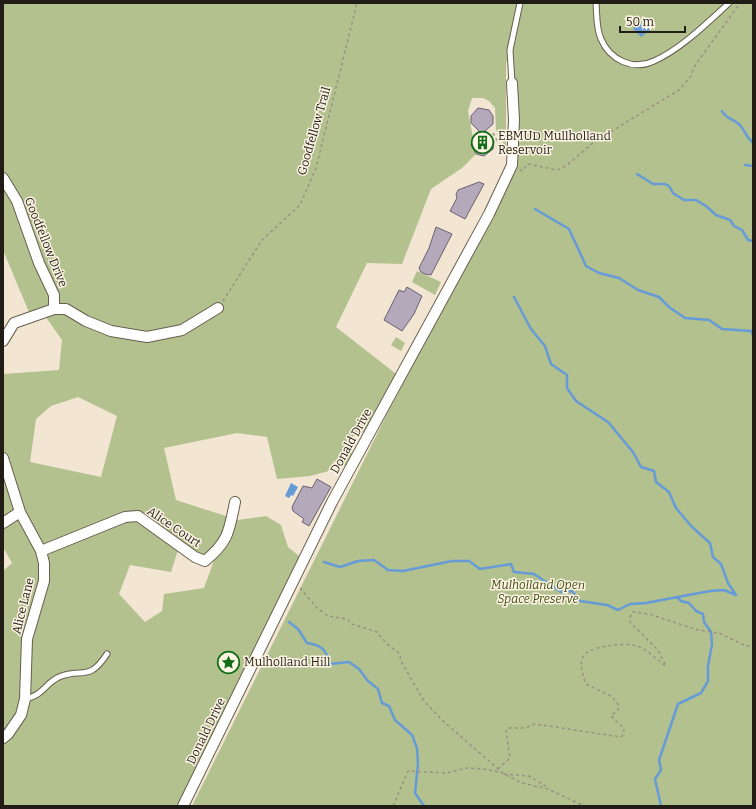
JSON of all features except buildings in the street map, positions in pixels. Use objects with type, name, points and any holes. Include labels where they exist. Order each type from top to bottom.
[{"type":"street","name":"Donald Drive","points":[[183,806],[332,502],[489,214],[512,165],[514,120],[512,83]]},
{"type":"street","name":"Goodfellow Drive","points":[[3,178],[17,201],[39,263],[54,295],[54,309]]},
{"type":"street","points":[[3,341],[14,323],[54,309],[66,309],[86,321],[111,331],[147,337],[182,330],[218,308]]},
{"type":"street","name":"Alice Lane","points":[[3,458],[20,512],[41,552],[44,564],[44,581],[27,639],[25,699],[21,714],[8,734],[3,738]]},
{"type":"street","name":"Alice Court","points":[[41,552],[125,517],[138,516],[195,557],[205,561],[217,551],[228,534],[235,502]]},
{"type":"street","points":[[3,523],[20,512]]},
{"type":"lane","points":[[512,83],[510,50],[520,3]]},
{"type":"lane","points":[[596,3],[597,23],[601,39],[606,48],[612,56],[625,63],[642,65],[653,62],[667,53],[729,3]]},
{"type":"lane","points":[[25,699],[36,697],[58,678],[92,672],[107,654]]},
{"type":"path","name":"Goodfellow Trail","points":[[218,308],[262,240],[300,205],[316,168],[356,3]]},
{"type":"path","points":[[512,165],[522,171],[528,164],[557,170],[566,166],[594,142],[678,90],[692,76],[694,67],[740,3]]},
{"type":"path","points":[[493,133],[504,152]]},
{"type":"path","points":[[294,581],[317,608],[328,616],[347,619],[352,624],[376,632],[387,644],[399,653],[406,670],[424,701],[443,721],[504,774],[522,783],[548,788]]},
{"type":"path","points":[[498,769],[510,758],[506,731],[508,728],[525,728],[535,724],[623,736],[625,731],[620,723],[611,715],[618,711],[618,704],[611,696],[586,684],[580,667],[583,656],[591,649],[620,644],[638,646],[666,666],[658,650],[630,622],[630,616],[633,612],[649,614],[698,630],[719,634],[746,646],[753,646]]},
{"type":"path","points":[[393,806],[408,771],[446,773],[467,768],[484,769],[504,774],[528,776],[584,806]]},
{"type":"green space","name":"Mulholland Open Space Preserve","points":[[3,3],[753,3],[753,806],[192,806],[389,410],[459,278],[512,165],[510,51],[506,63],[506,148],[496,130],[495,108],[489,101],[483,98],[472,98],[468,111],[473,138],[471,145],[476,154],[462,168],[431,189],[402,264],[367,263],[336,327],[400,377],[372,429],[355,435],[346,442],[355,459],[350,468],[334,461],[329,471],[310,476],[277,479],[267,437],[237,433],[164,448],[176,500],[238,520],[266,516],[281,525],[288,547],[304,560],[183,806],[3,806],[3,571],[12,563],[3,547],[3,374],[59,370],[62,340],[43,313],[31,317],[3,250]],"holes":[[[78,397],[117,416],[101,477],[30,462],[36,419],[51,406]],[[179,547],[205,561],[217,552],[204,588],[164,594],[162,611],[145,622],[119,594],[130,565],[171,572]]]},
{"type":"green space","points":[[417,271],[441,282],[435,295],[412,282]]},
{"type":"green space","points":[[396,337],[405,343],[401,351],[391,345]]},
{"type":"water","points":[[641,23],[648,24],[650,30],[641,37],[633,29],[636,25]]},
{"type":"water","points":[[291,483],[298,487],[293,496],[291,495],[289,498],[285,496]]},
{"type":"waterway","points":[[722,111],[726,116],[740,125],[753,143]]},
{"type":"waterway","points":[[745,165],[753,166]]},
{"type":"waterway","points":[[637,174],[653,184],[665,184],[669,186],[673,193],[684,200],[696,200],[716,215],[730,220],[734,226],[742,230],[748,240],[753,241]]},
{"type":"waterway","points":[[535,209],[569,229],[586,266],[599,273],[619,278],[638,290],[659,297],[669,307],[685,318],[709,320],[722,329],[751,331],[753,335]]},
{"type":"waterway","points":[[514,297],[531,329],[545,346],[551,364],[567,375],[567,388],[576,401],[608,422],[633,452],[641,467],[654,471],[656,482],[669,492],[676,508],[692,527],[710,543],[713,557],[721,564],[728,583],[736,595]]},
{"type":"waterway","points":[[324,562],[340,567],[358,561],[374,560],[388,570],[403,571],[452,561],[469,561],[480,569],[511,564],[514,572],[534,574],[561,592],[572,591],[580,601],[607,605],[618,610],[630,604],[646,603],[710,591],[724,590],[736,595]]},
{"type":"waterway","points":[[661,806],[655,779],[661,770],[659,760],[678,704],[701,693],[708,681],[708,666],[712,644],[711,632],[704,622],[703,614],[696,611],[689,603],[681,601],[677,597]]},
{"type":"waterway","points":[[289,622],[298,629],[307,643],[316,645],[325,651],[330,664],[349,662],[359,669],[368,681],[378,689],[382,703],[389,706],[395,720],[412,735],[417,748],[418,764],[415,793],[424,806]]},
{"type":"place","name":"EBMUD Mullholland Reservoir","points":[[482,143]]},
{"type":"place","name":"Mulholland Hill","points":[[229,662]]}]
